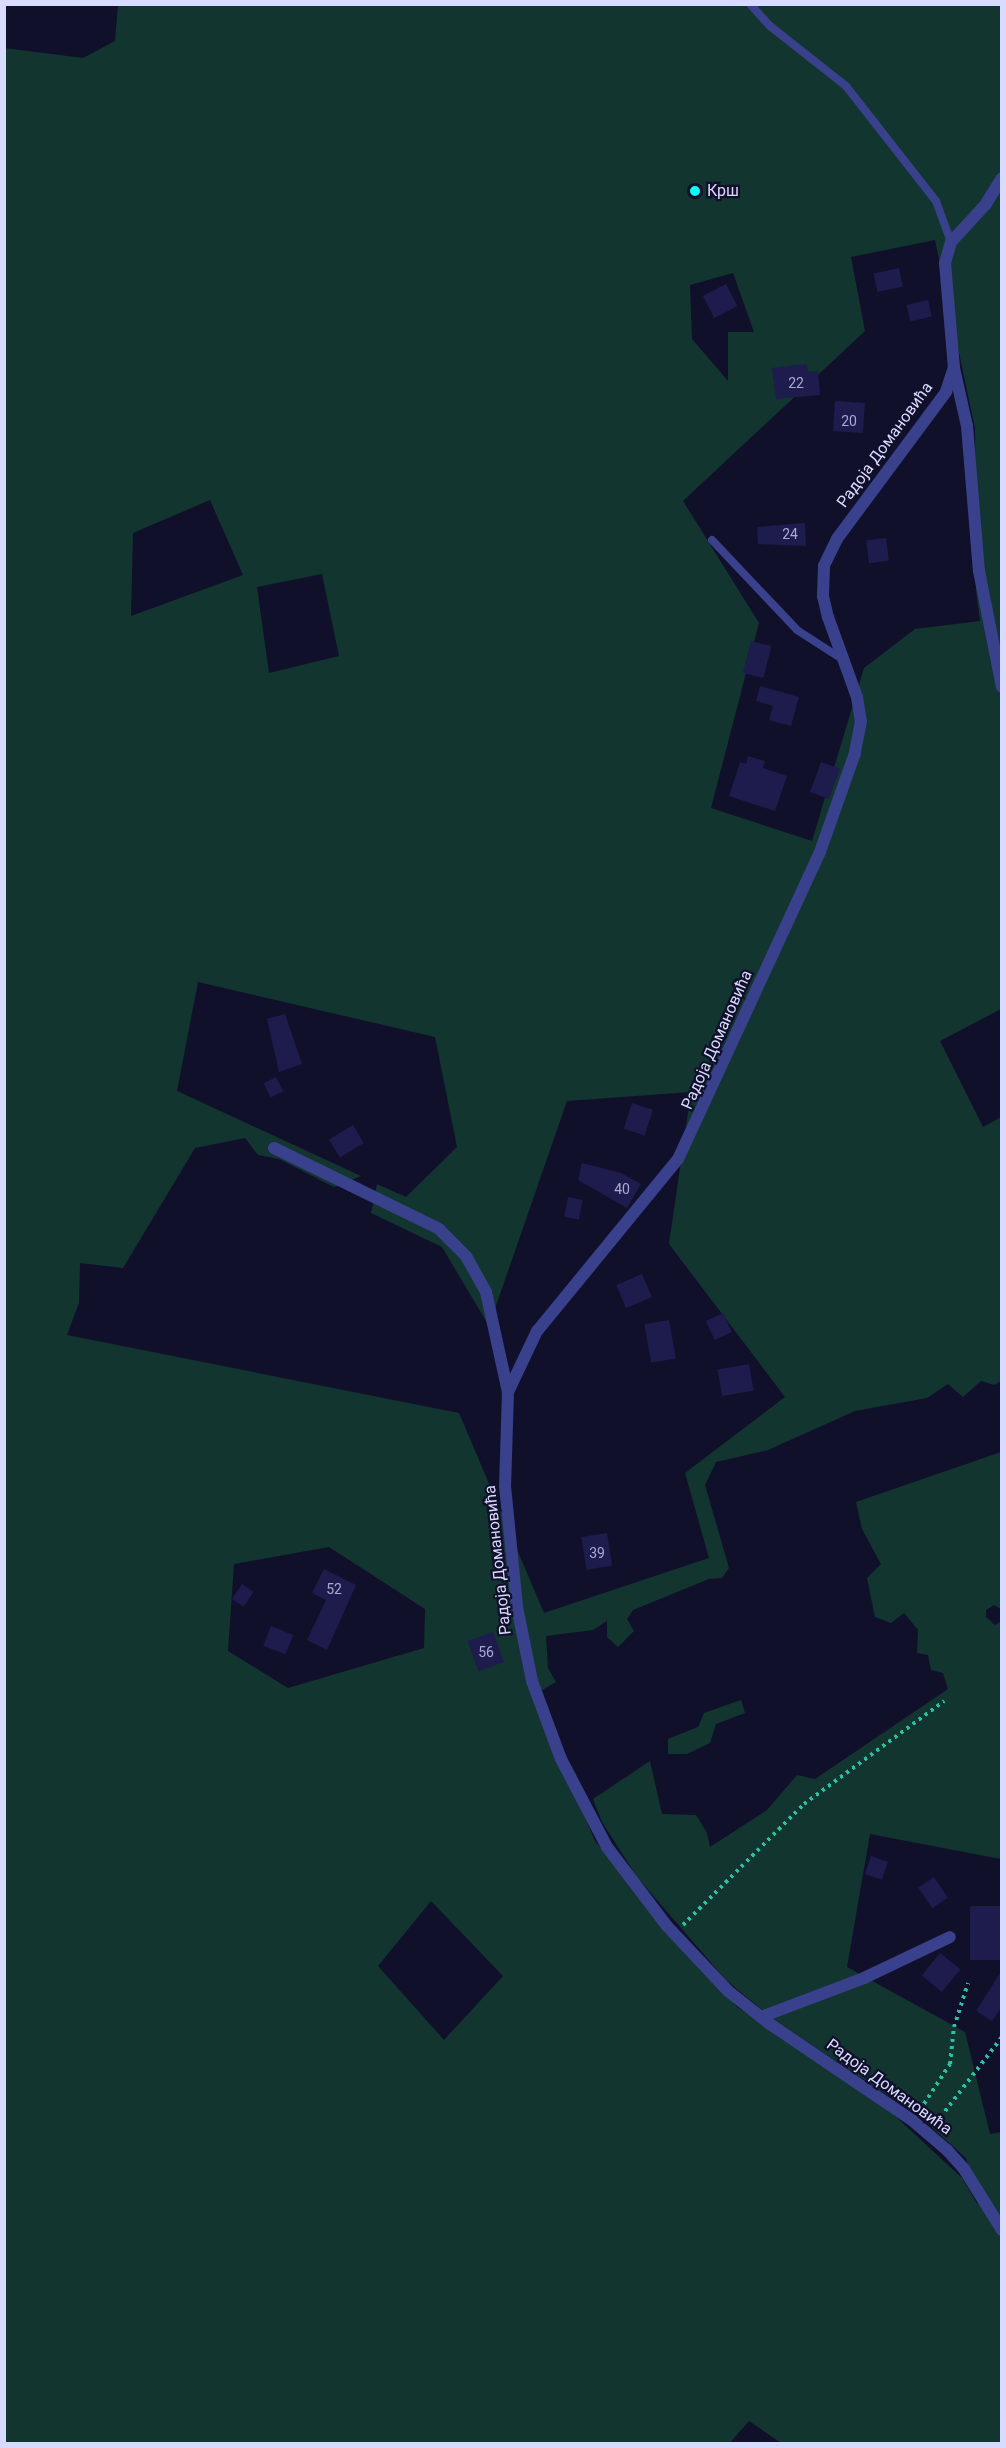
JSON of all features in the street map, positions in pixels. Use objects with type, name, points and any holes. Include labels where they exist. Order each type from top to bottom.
[{"type":"street","points":[[951,242],[986,204],[1002,178]]},
{"type":"street","name":"Радоја Домановића","points":[[508,1392],[537,1331],[678,1159],[708,1103],[820,852],[855,753],[861,721],[857,697],[823,596],[824,566],[837,539],[946,392],[954,367],[945,263],[951,242]]},
{"type":"street","points":[[954,367],[967,426],[979,571],[1002,687]]},
{"type":"street","name":"Радоја Домановића","points":[[274,1148],[439,1229],[466,1256],[486,1292],[508,1392],[505,1486],[517,1607],[532,1681],[561,1758],[607,1847],[676,1936],[728,1991],[761,2017],[928,2133],[964,2169],[1002,2230]]},
{"type":"street","points":[[761,2017],[864,1978],[950,1937]]},
{"type":"lane","points":[[750,4],[770,26],[846,86],[936,201],[951,242]]},
{"type":"lane","points":[[712,540],[797,630],[843,660]]},
{"type":"path","points":[[676,1936],[692,1912],[804,1804],[944,1701]]},
{"type":"path","points":[[913,2121],[950,2064],[954,2027],[968,1983]]},
{"type":"path","points":[[928,2133],[1002,2037]]},
{"type":"green space","points":[[118,4],[1001,5],[1001,1009],[940,1041],[983,1127],[1001,1117],[1001,1381],[994,1385],[981,1381],[963,1397],[948,1384],[927,1398],[855,1411],[768,1450],[716,1462],[705,1485],[729,1568],[722,1578],[709,1579],[633,1610],[627,1619],[634,1631],[618,1647],[607,1637],[607,1621],[593,1630],[546,1636],[548,1668],[556,1682],[534,1695],[595,1841],[736,2006],[893,2114],[962,2178],[978,2205],[966,2158],[921,2118],[772,2018],[726,1980],[637,1877],[602,1822],[593,1799],[650,1761],[662,1814],[696,1815],[707,1833],[710,1847],[767,1810],[797,1775],[815,1779],[948,1689],[943,1673],[931,1670],[928,1655],[917,1653],[918,1630],[904,1613],[891,1623],[875,1617],[867,1578],[881,1564],[862,1529],[856,1502],[1001,1452],[1001,1609],[994,1605],[986,1610],[986,1617],[995,1625],[1001,1621],[1001,1859],[870,1834],[847,1967],[965,2032],[990,2134],[1001,2132],[1001,2443],[781,2443],[749,2421],[729,2444],[5,2443],[4,48],[83,58],[115,41]],"holes":[[[935,240],[975,428],[976,591],[980,621],[915,629],[864,668],[812,841],[711,808],[759,623],[683,501],[865,331],[851,257]],[[733,273],[754,332],[728,332],[728,381],[692,339],[690,285]],[[210,500],[243,575],[131,616],[133,533]],[[322,574],[339,656],[269,673],[257,587]],[[198,982],[435,1037],[457,1147],[406,1197],[377,1184],[371,1213],[442,1247],[489,1326],[567,1101],[691,1092],[669,1244],[785,1397],[685,1473],[709,1558],[544,1613],[459,1413],[67,1335],[79,1303],[80,1263],[123,1268],[195,1148],[245,1138],[258,1155],[279,1159],[334,1187],[361,1176],[177,1091]],[[329,1547],[425,1609],[424,1648],[288,1688],[228,1651],[234,1564]],[[431,1901],[503,1976],[444,2040],[378,1966]]]},
{"type":"green space","points":[[741,1700],[745,1713],[716,1724],[710,1743],[687,1754],[668,1754],[668,1739],[698,1727],[704,1713]]},
{"type":"building","points":[[899,268],[903,287],[878,292],[874,273]]},
{"type":"building","points":[[726,284],[737,306],[714,318],[703,296]]},
{"type":"building","points":[[928,300],[932,317],[910,322],[907,305]]},
{"type":"building","points":[[807,364],[808,372],[818,371],[820,395],[776,399],[772,368]]},
{"type":"building","points":[[835,401],[865,403],[863,433],[833,431]]},
{"type":"building","points":[[805,523],[806,546],[758,544],[757,527]]},
{"type":"building","points":[[886,538],[889,561],[869,563],[866,540]]},
{"type":"building","points":[[751,641],[771,646],[763,678],[743,673]]},
{"type":"building","points":[[760,686],[799,697],[791,726],[769,720],[773,706],[756,701]]},
{"type":"building","points":[[748,756],[765,761],[763,768],[787,776],[775,811],[729,796],[740,762],[746,764]]},
{"type":"building","points":[[821,762],[840,769],[829,799],[810,792]]},
{"type":"building","points":[[285,1014],[302,1064],[279,1072],[267,1019]]},
{"type":"building","points":[[276,1077],[283,1091],[271,1098],[264,1083]]},
{"type":"building","points":[[632,1103],[653,1110],[645,1135],[624,1129]]},
{"type":"building","points":[[353,1125],[364,1143],[340,1157],[329,1139]]},
{"type":"building","points":[[582,1163],[621,1173],[641,1184],[627,1208],[578,1180]]},
{"type":"building","points":[[568,1197],[583,1200],[579,1219],[564,1217]]},
{"type":"building","points":[[642,1274],[652,1297],[626,1308],[616,1285]]},
{"type":"building","points":[[723,1313],[732,1332],[715,1340],[706,1321]]},
{"type":"building","points":[[669,1320],[676,1358],[651,1363],[644,1324]]},
{"type":"building","points":[[749,1364],[754,1391],[722,1396],[717,1370]]},
{"type":"building","points":[[607,1533],[612,1566],[586,1570],[581,1537]]},
{"type":"building","points":[[324,1569],[356,1585],[327,1650],[307,1640],[326,1600],[312,1593]]},
{"type":"building","points":[[242,1584],[254,1592],[244,1607],[232,1599]]},
{"type":"building","points":[[271,1626],[293,1635],[285,1654],[263,1645]]},
{"type":"building","points":[[493,1632],[504,1662],[479,1671],[468,1641]]},
{"type":"building","points":[[871,1856],[888,1862],[882,1880],[865,1874]]},
{"type":"building","points":[[934,1877],[948,1898],[932,1908],[918,1888]]},
{"type":"building","points":[[970,1906],[1002,1906],[1002,1960],[970,1960]]},
{"type":"building","points":[[940,1953],[960,1969],[942,1992],[922,1976]]},
{"type":"building","points":[[1002,1970],[1002,2007],[992,2021],[976,2011]]},
{"type":"place","name":"Крш","points":[[695,191]]}]
